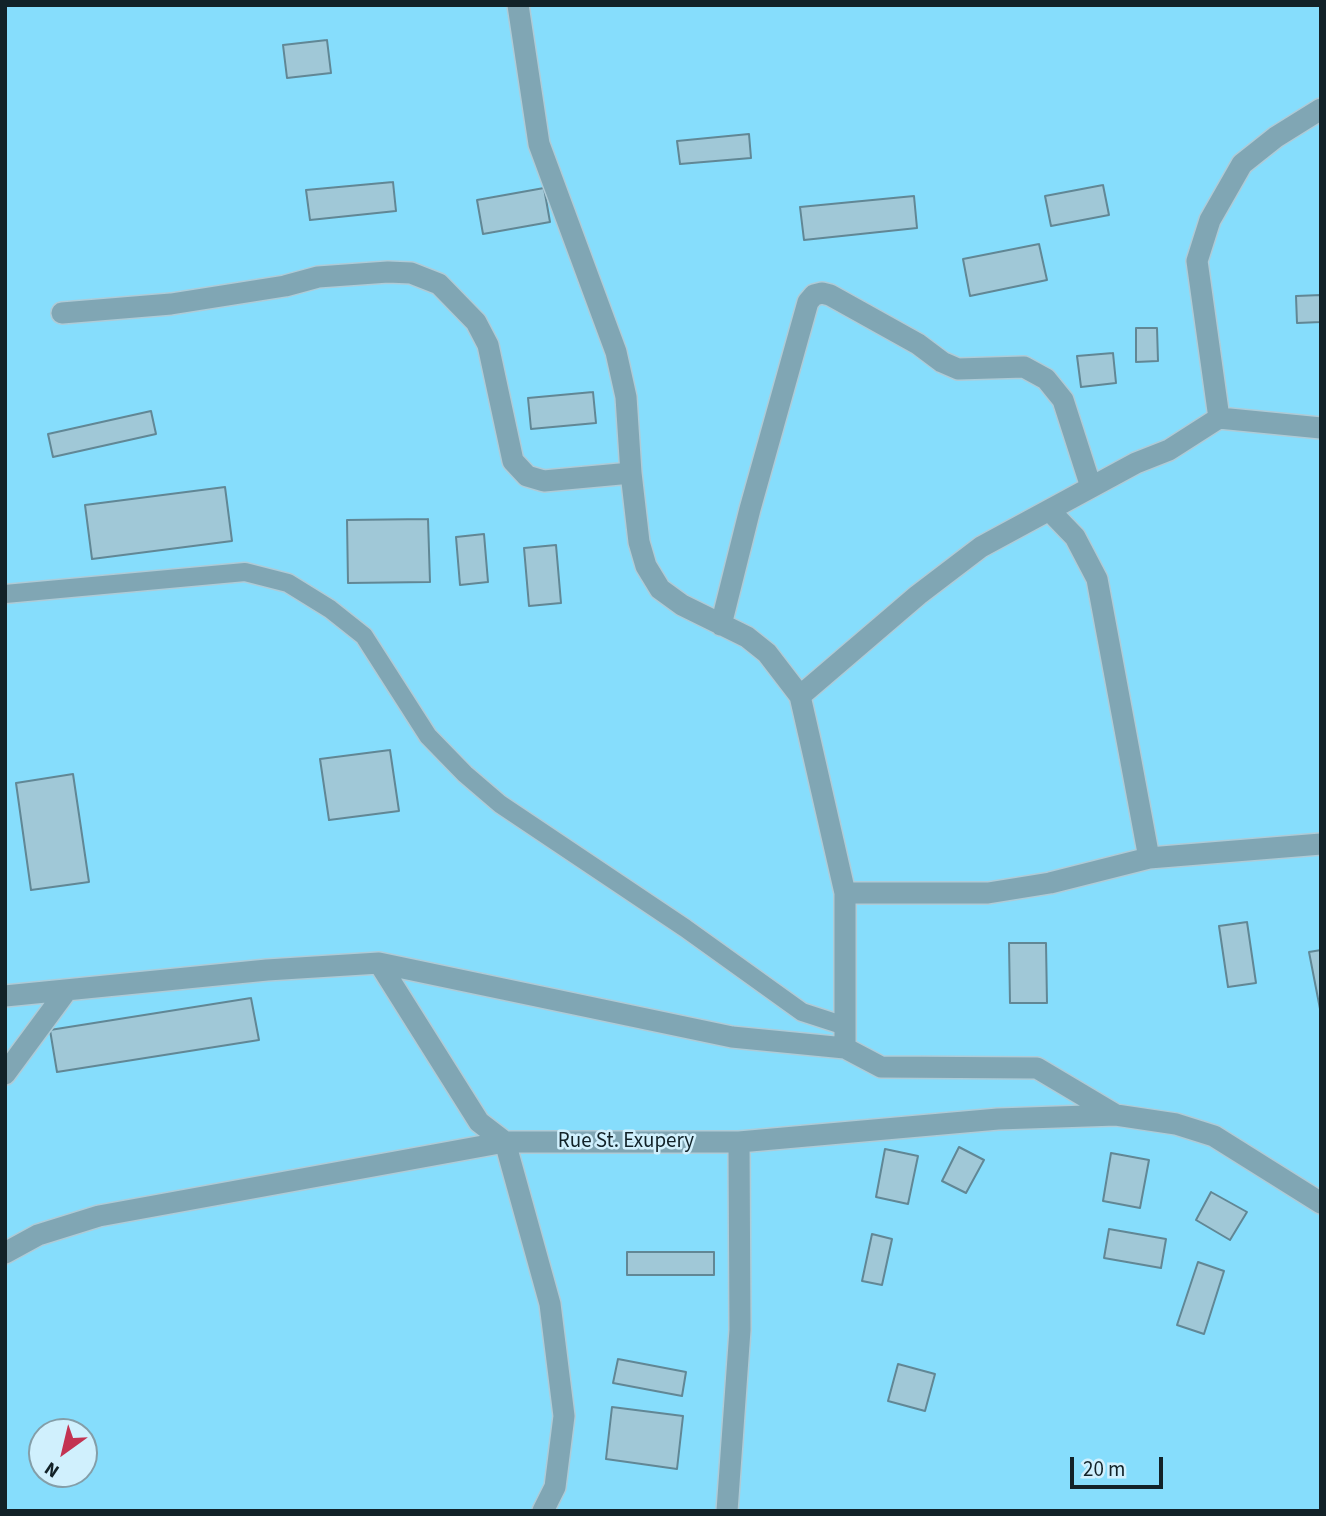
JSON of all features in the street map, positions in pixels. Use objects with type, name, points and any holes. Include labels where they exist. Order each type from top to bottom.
[{"type":"street","points":[[518,5],[539,144],[617,352],[626,397],[639,542],[646,566],[660,589],[682,605],[747,637],[766,653],[800,696],[845,893],[845,1048]]},
{"type":"street","points":[[1219,418],[1197,261],[1210,220],[1242,164],[1276,137],[1321,109]]},
{"type":"street","points":[[62,313],[171,304],[285,286],[318,277],[411,273],[439,284],[476,322],[488,345],[513,461],[527,476],[544,481],[631,474]]},
{"type":"street","points":[[721,625],[804,315],[808,302],[814,295],[830,295],[958,369],[1024,367],[1046,379],[1063,400],[1091,487]]},
{"type":"street","points":[[800,696],[918,595],[981,547],[1136,463],[1169,450],[1219,418],[1321,428]]},
{"type":"street","points":[[1049,510],[1075,537],[1097,579],[1149,858]]},
{"type":"street","points":[[845,893],[988,893],[1050,883],[1149,858],[1321,844]]},
{"type":"street","points":[[379,963],[479,1122],[505,1142],[550,1304],[564,1416],[555,1488],[543,1511]]},
{"type":"street","points":[[5,996],[267,970],[379,963],[732,1037],[845,1048],[881,1067],[1038,1068],[1116,1115]]},
{"type":"street","points":[[5,1074],[66,990]]},
{"type":"street","name":"Rue St. Exupery","points":[[5,1253],[38,1235],[99,1216],[505,1142],[739,1142],[999,1119],[1116,1115],[1176,1124],[1214,1136],[1321,1203]]},
{"type":"street","points":[[727,1511],[740,1330],[739,1142]]},
{"type":"lane","points":[[5,594],[245,572],[288,583],[330,609],[364,636],[428,736],[465,774],[500,804],[685,928],[802,1012],[845,1026]]},
{"type":"shaded area","points":[[5,5],[1321,5],[1321,1511],[5,1511]]},
{"type":"building","points":[[327,40],[331,73],[287,78],[283,45]]},
{"type":"building","points":[[749,134],[751,158],[680,164],[677,141]]},
{"type":"building","points":[[393,182],[396,211],[310,220],[306,190]]},
{"type":"building","points":[[1103,185],[1109,215],[1051,226],[1045,196]]},
{"type":"building","points":[[544,188],[550,222],[483,234],[477,200]]},
{"type":"building","points":[[914,196],[917,228],[804,240],[800,207]]},
{"type":"building","points":[[1039,244],[1047,280],[970,296],[963,259]]},
{"type":"building","points":[[1321,295],[1321,322],[1297,323],[1296,296]]},
{"type":"building","points":[[1136,328],[1157,328],[1158,361],[1136,362]]},
{"type":"building","points":[[1113,353],[1116,383],[1081,387],[1077,356]]},
{"type":"building","points":[[593,392],[596,423],[531,429],[528,398]]},
{"type":"building","points":[[151,411],[156,434],[53,457],[48,434]]},
{"type":"building","points":[[225,487],[232,541],[92,559],[85,505]]},
{"type":"building","points":[[428,519],[430,582],[348,583],[347,520]]},
{"type":"building","points":[[484,534],[488,582],[460,585],[456,537]]},
{"type":"building","points":[[556,545],[561,603],[529,606],[524,548]]},
{"type":"building","points":[[390,750],[399,811],[329,820],[320,759]]},
{"type":"building","points":[[73,774],[89,882],[31,890],[16,783]]},
{"type":"building","points":[[1247,922],[1256,983],[1228,987],[1219,926]]},
{"type":"building","points":[[1009,943],[1046,943],[1047,1003],[1010,1003]]},
{"type":"building","points":[[1321,950],[1321,1014],[1309,952]]},
{"type":"building","points":[[251,998],[259,1040],[57,1072],[50,1030]]},
{"type":"building","points":[[959,1147],[984,1160],[966,1193],[942,1181]]},
{"type":"building","points":[[885,1149],[918,1156],[908,1204],[876,1197]]},
{"type":"building","points":[[1111,1153],[1149,1160],[1140,1208],[1103,1201]]},
{"type":"building","points":[[1211,1192],[1247,1212],[1230,1240],[1196,1220]]},
{"type":"building","points":[[1109,1229],[1166,1239],[1161,1268],[1104,1258]]},
{"type":"building","points":[[872,1234],[892,1239],[882,1285],[862,1281]]},
{"type":"building","points":[[627,1252],[714,1252],[714,1275],[627,1275]]},
{"type":"building","points":[[1198,1262],[1224,1271],[1204,1334],[1177,1325]]},
{"type":"building","points":[[618,1359],[686,1372],[682,1396],[613,1383]]},
{"type":"building","points":[[898,1364],[935,1374],[925,1411],[888,1401]]},
{"type":"building","points":[[612,1407],[683,1416],[677,1469],[606,1459]]}]
